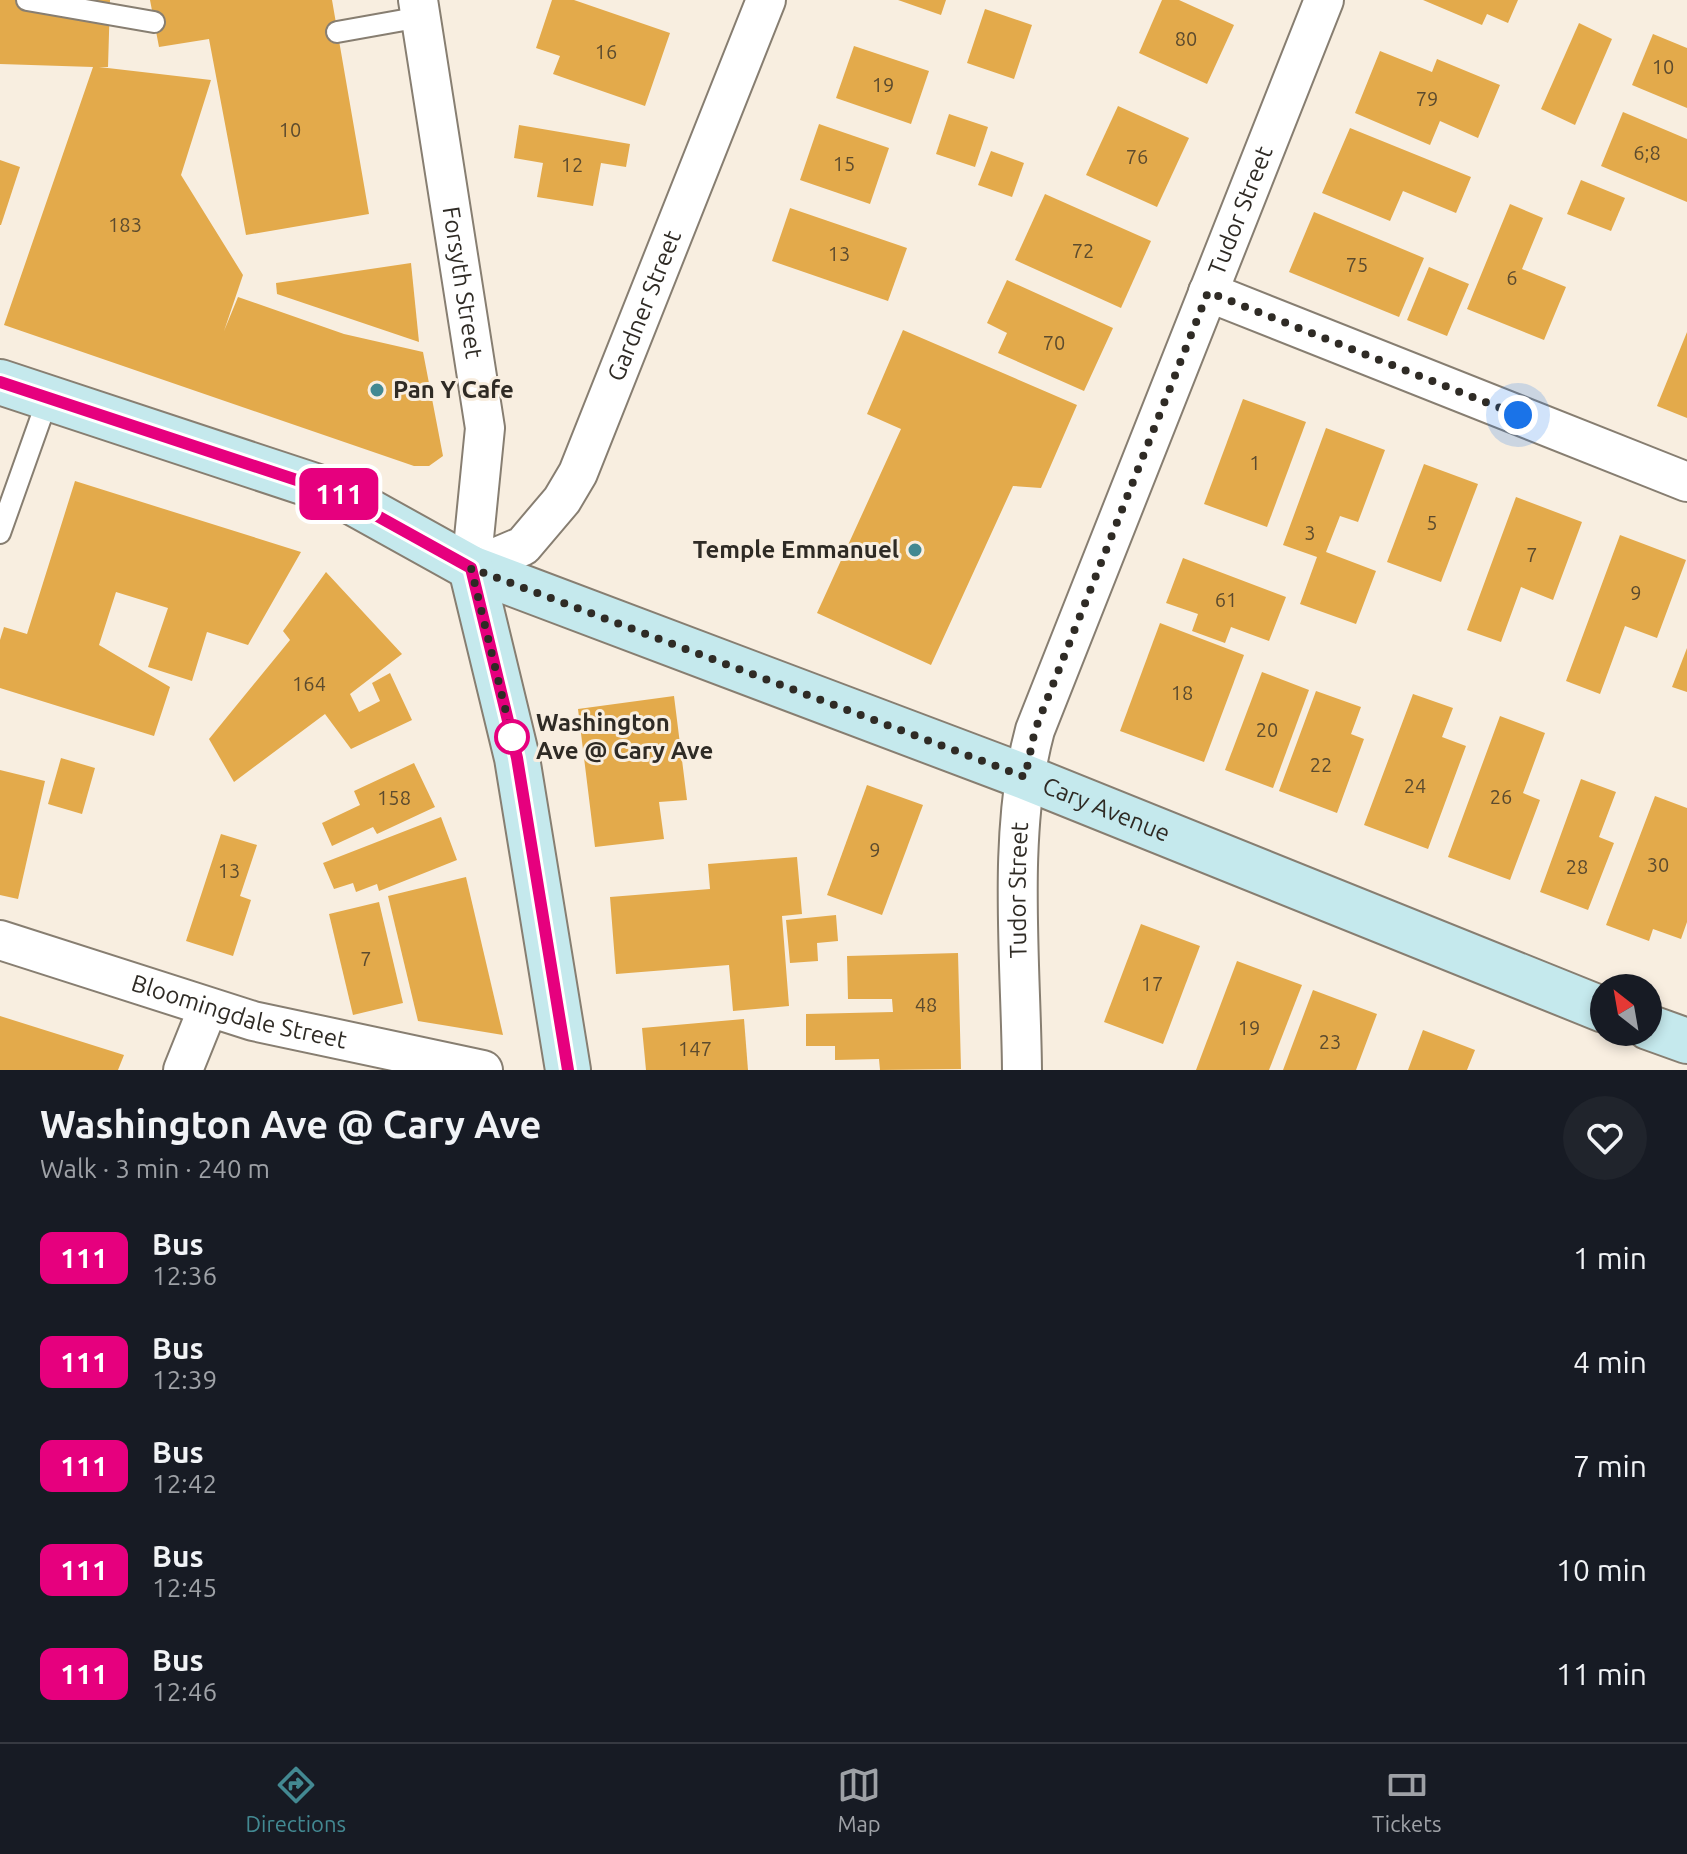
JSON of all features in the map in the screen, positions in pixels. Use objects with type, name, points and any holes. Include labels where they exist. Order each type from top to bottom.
[{"type":"main road","name":"Cary Avenue","points":[[0,382],[336,493],[471,568],[1025,777],[1590,1004]]},
{"type":"main road","points":[[471,568],[517,758],[568,1070]]},
{"type":"main road","points":[[1662,1032],[1687,1041]]},
{"type":"street","name":"Gardner Street","points":[[471,568],[523,546],[562,500],[578,473],[766,0]]},
{"type":"street","name":"Tudor Street","points":[[1022,1070],[1020,846],[1025,777],[1035,730],[1324,0]]},
{"type":"street","name":"Forsyth Street","points":[[419,8],[485,428],[471,568]]},
{"type":"street","points":[[1208,292],[1687,482]]},
{"type":"street","name":"Bloomingdale Street","points":[[0,940],[208,1008],[304,1033],[483,1070]]},
{"type":"street","points":[[183,1070],[208,1008]]},
{"type":"lane","points":[[27,0],[154,22]]},
{"type":"lane","points":[[337,32],[419,8]]},
{"type":"lane","points":[[0,533],[48,398]]},
{"type":"building","points":[[0,0],[110,0],[108,67],[99,67],[211,80],[181,175],[243,275],[224,331],[238,297],[344,334],[423,352],[443,456],[429,466],[414,466],[4,325],[93,67],[0,64]]},
{"type":"building","points":[[150,0],[332,0],[369,214],[246,235],[209,39],[159,47]]},
{"type":"building","points":[[552,0],[574,0],[670,33],[645,106],[553,74],[560,56],[536,48]]},
{"type":"building","points":[[898,0],[946,0],[941,15]]},
{"type":"building","points":[[1162,0],[1179,0],[1234,25],[1207,84],[1139,53]]},
{"type":"building","points":[[1423,0],[1518,0],[1508,23],[1487,14],[1482,25]]},
{"type":"building","points":[[985,9],[1032,25],[1014,79],[967,63]]},
{"type":"building","points":[[1579,23],[1612,39],[1575,125],[1541,109]]},
{"type":"building","points":[[1653,34],[1687,48],[1687,108],[1632,85]]},
{"type":"building","points":[[854,46],[929,71],[911,124],[836,98]]},
{"type":"building","points":[[1380,51],[1432,72],[1437,59],[1500,85],[1478,138],[1440,121],[1430,145],[1355,113]]},
{"type":"building","points":[[1118,106],[1189,138],[1157,207],[1086,175]]},
{"type":"building","points":[[1623,112],[1687,139],[1687,202],[1601,166]]},
{"type":"building","points":[[949,114],[988,127],[975,167],[936,154]]},
{"type":"building","points":[[819,124],[889,148],[870,204],[800,180]]},
{"type":"building","points":[[519,125],[630,144],[626,167],[601,163],[593,206],[537,197],[543,163],[514,158]]},
{"type":"building","points":[[1350,128],[1471,177],[1456,213],[1403,191],[1390,221],[1322,193]]},
{"type":"building","points":[[991,151],[1024,163],[1012,197],[978,185]]},
{"type":"building","points":[[0,160],[20,167],[1,225],[0,225]]},
{"type":"building","points":[[1581,180],[1625,198],[1611,231],[1567,214]]},
{"type":"building","points":[[1045,194],[1151,241],[1121,308],[1015,260]]},
{"type":"building","points":[[1510,204],[1543,218],[1522,269],[1566,287],[1544,340],[1467,309]]},
{"type":"building","points":[[790,208],[907,248],[888,301],[772,261]]},
{"type":"building","points":[[1314,212],[1424,258],[1399,317],[1289,272]]},
{"type":"building","points":[[411,263],[419,342],[277,294],[276,283]]},
{"type":"building","points":[[1429,267],[1469,284],[1447,336],[1407,320]]},
{"type":"building","points":[[1007,280],[1113,328],[1084,391],[998,353],[1007,333],[987,323]]},
{"type":"building","name":"Temple Emmanuel","points":[[903,330],[1077,405],[1041,488],[1013,486],[931,665],[817,613],[901,429],[867,414]]},
{"type":"building","points":[[1687,332],[1687,418],[1657,406]]},
{"type":"building","points":[[1243,399],[1306,422],[1267,527],[1204,504]]},
{"type":"building","points":[[1326,428],[1385,450],[1358,522],[1340,516],[1326,552],[1376,571],[1356,624],[1300,604],[1317,557],[1283,545]]},
{"type":"building","points":[[1424,464],[1478,484],[1441,582],[1387,562]]},
{"type":"building","points":[[75,481],[301,552],[248,645],[207,632],[192,681],[148,667],[168,608],[116,592],[99,645],[170,687],[154,736],[0,688],[0,640],[4,627],[27,634]]},
{"type":"building","points":[[1516,497],[1582,522],[1553,600],[1521,587],[1501,642],[1467,630]]},
{"type":"building","points":[[1620,535],[1686,560],[1657,638],[1625,626],[1600,694],[1566,681]]},
{"type":"building","points":[[1183,558],[1286,597],[1269,641],[1231,627],[1225,643],[1192,631],[1198,614],[1166,603]]},
{"type":"building","points":[[326,572],[402,654],[350,694],[359,712],[380,701],[372,683],[390,673],[412,720],[351,749],[325,714],[234,782],[209,739],[290,640],[283,631]]},
{"type":"building","points":[[1160,623],[1244,655],[1204,762],[1120,731]]},
{"type":"building","points":[[1687,648],[1687,692],[1672,687]]},
{"type":"building","points":[[1262,672],[1309,690],[1273,788],[1225,770]]},
{"type":"building","points":[[1316,691],[1361,707],[1351,734],[1364,739],[1337,813],[1279,791]]},
{"type":"building","points":[[1413,694],[1453,708],[1442,737],[1466,746],[1428,849],[1364,825]]},
{"type":"building","points":[[674,696],[687,800],[659,802],[664,839],[595,847],[578,709]]},
{"type":"building","points":[[1500,716],[1545,733],[1523,793],[1540,800],[1510,880],[1448,857]]},
{"type":"building","points":[[61,758],[95,768],[82,814],[48,804]]},
{"type":"building","points":[[414,763],[435,807],[377,834],[373,827],[332,846],[322,823],[360,805],[354,791]]},
{"type":"building","points":[[0,770],[45,781],[18,899],[0,895]]},
{"type":"building","points":[[1581,779],[1616,792],[1599,837],[1614,843],[1588,910],[1540,892]]},
{"type":"building","points":[[867,785],[923,805],[882,915],[827,895]]},
{"type":"building","points":[[1655,796],[1687,808],[1687,922],[1681,939],[1653,929],[1649,941],[1606,925]]},
{"type":"building","points":[[441,817],[457,860],[379,891],[377,884],[356,892],[353,883],[334,889],[323,863]]},
{"type":"building","points":[[221,834],[257,845],[240,896],[251,900],[233,956],[186,941]]},
{"type":"building","points":[[797,857],[802,914],[782,916],[789,1006],[733,1011],[729,965],[616,974],[610,897],[710,889],[708,864]]},
{"type":"building","points":[[466,877],[503,1035],[418,1021],[388,896]]},
{"type":"building","points":[[379,902],[403,1003],[353,1015],[329,914]]},
{"type":"building","points":[[836,915],[838,941],[817,943],[818,961],[790,963],[786,920]]},
{"type":"building","points":[[1141,924],[1200,946],[1163,1044],[1104,1022]]},
{"type":"building","points":[[958,953],[961,1069],[880,1070],[879,1059],[835,1060],[835,1046],[806,1046],[806,1014],[893,1012],[892,999],[848,999],[847,956]]},
{"type":"building","points":[[1237,961],[1302,985],[1269,1070],[1196,1070]]},
{"type":"building","points":[[1313,990],[1377,1014],[1356,1070],[1283,1070]]},
{"type":"building","points":[[0,1016],[124,1055],[118,1070],[0,1070]]},
{"type":"building","points":[[744,1019],[748,1070],[646,1070],[642,1028]]},
{"type":"building","points":[[1423,1030],[1475,1050],[1467,1070],[1408,1070]]},
{"type":"bus line","name":"111","points":[[0,382],[322,487],[352,500],[471,568],[517,758],[568,1070]]},
{"type":"place","name":"Pan Y Cafe","points":[[377,390]]},
{"type":"place","name":"Temple Emmanuel","points":[[915,550]]},
{"type":"place","name":"Washington Ave @ Cary Ave","points":[[512,737]]},
{"type":"route","points":[[512,737],[471,568],[1025,777],[1035,730],[1208,292],[1518,415]]}]
